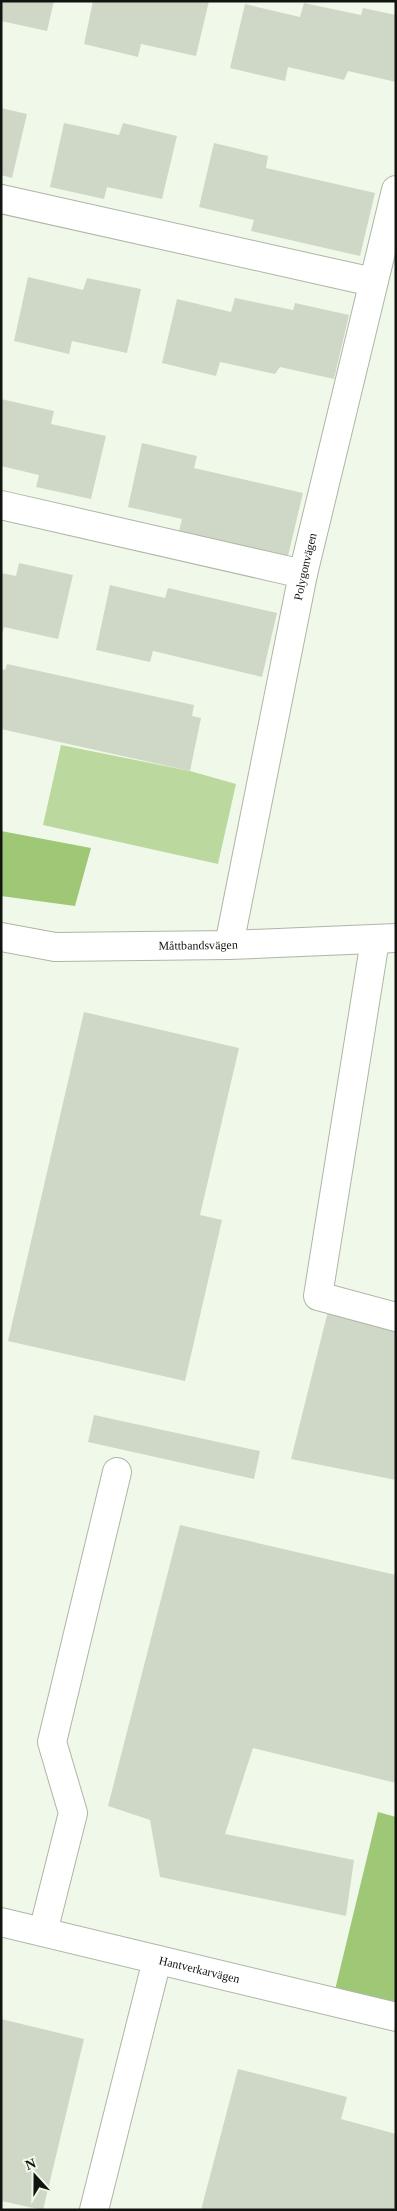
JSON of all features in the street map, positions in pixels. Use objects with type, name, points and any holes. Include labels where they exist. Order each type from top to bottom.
[{"type":"street","name":"Polygonvägen","points":[[229,945],[303,574],[396,190]]},
{"type":"street","points":[[1,199],[373,282]]},
{"type":"street","points":[[1,505],[303,574]]},
{"type":"street","name":"Måttbandsvägen","points":[[1,937],[55,947],[229,945],[385,939]]},
{"type":"street","points":[[385,939],[318,1296],[396,1317]]},
{"type":"street","points":[[43,1932],[73,1814],[52,1742],[116,1472]]},
{"type":"street","name":"Hantverkarvägen","points":[[1,1922],[396,2017]]},
{"type":"street","points":[[94,2210],[157,1960]]},
{"type":"green space","points":[[61,745],[190,771],[236,784],[218,864],[43,825]]},
{"type":"green space","points":[[1,831],[91,848],[75,906],[1,896]]},
{"type":"green space","points":[[378,1812],[396,1817],[396,2007],[334,1994]]},
{"type":"building","points":[[1,1],[54,1],[47,31],[1,21]]},
{"type":"building","points":[[93,1],[209,1],[196,56],[141,44],[138,57],[84,44]]},
{"type":"building","points":[[304,3],[361,15],[363,8],[396,15],[396,82],[348,71],[344,80],[288,67],[285,81],[230,68],[245,4],[300,17]]},
{"type":"building","points":[[1,108],[27,114],[12,178],[1,175]]},
{"type":"building","points":[[64,123],[119,135],[123,123],[177,136],[162,199],[107,187],[104,199],[50,187]]},
{"type":"building","points":[[214,143],[268,156],[266,168],[375,193],[360,256],[251,231],[254,220],[199,207]]},
{"type":"building","points":[[28,277],[83,290],[87,278],[141,289],[127,353],[72,341],[69,354],[14,341]]},
{"type":"building","points":[[235,298],[293,310],[295,303],[349,315],[334,379],[280,367],[275,374],[220,362],[216,376],[162,363],[177,299],[231,312]]},
{"type":"building","points":[[1,399],[54,411],[51,424],[106,436],[91,499],[36,487],[39,475],[1,466]]},
{"type":"building","points":[[142,443],[197,456],[194,468],[303,493],[288,556],[179,531],[182,519],[128,507]]},
{"type":"building","points":[[19,563],[73,575],[58,639],[4,627],[1,637],[1,573],[16,576]]},
{"type":"building","points":[[110,585],[165,598],[168,588],[277,613],[262,677],[153,651],[150,662],[96,650]]},
{"type":"building","points":[[7,664],[194,705],[192,716],[201,718],[190,771],[1,729],[1,669],[5,670]]},
{"type":"building","points":[[84,1012],[239,1048],[200,1215],[222,1220],[185,1381],[8,1341]]},
{"type":"building","points":[[328,1311],[396,1329],[396,1480],[291,1459]]},
{"type":"building","points":[[94,1415],[260,1451],[254,1479],[88,1442]]},
{"type":"building","points":[[180,1525],[396,1575],[396,1783],[253,1748],[225,1834],[354,1860],[346,1916],[160,1877],[150,1820],[108,1806]]},
{"type":"building","points":[[1,2019],[84,2039],[43,2210],[1,2201]]},
{"type":"building","points":[[238,2069],[347,2097],[341,2119],[396,2134],[396,2210],[201,2210]]}]
